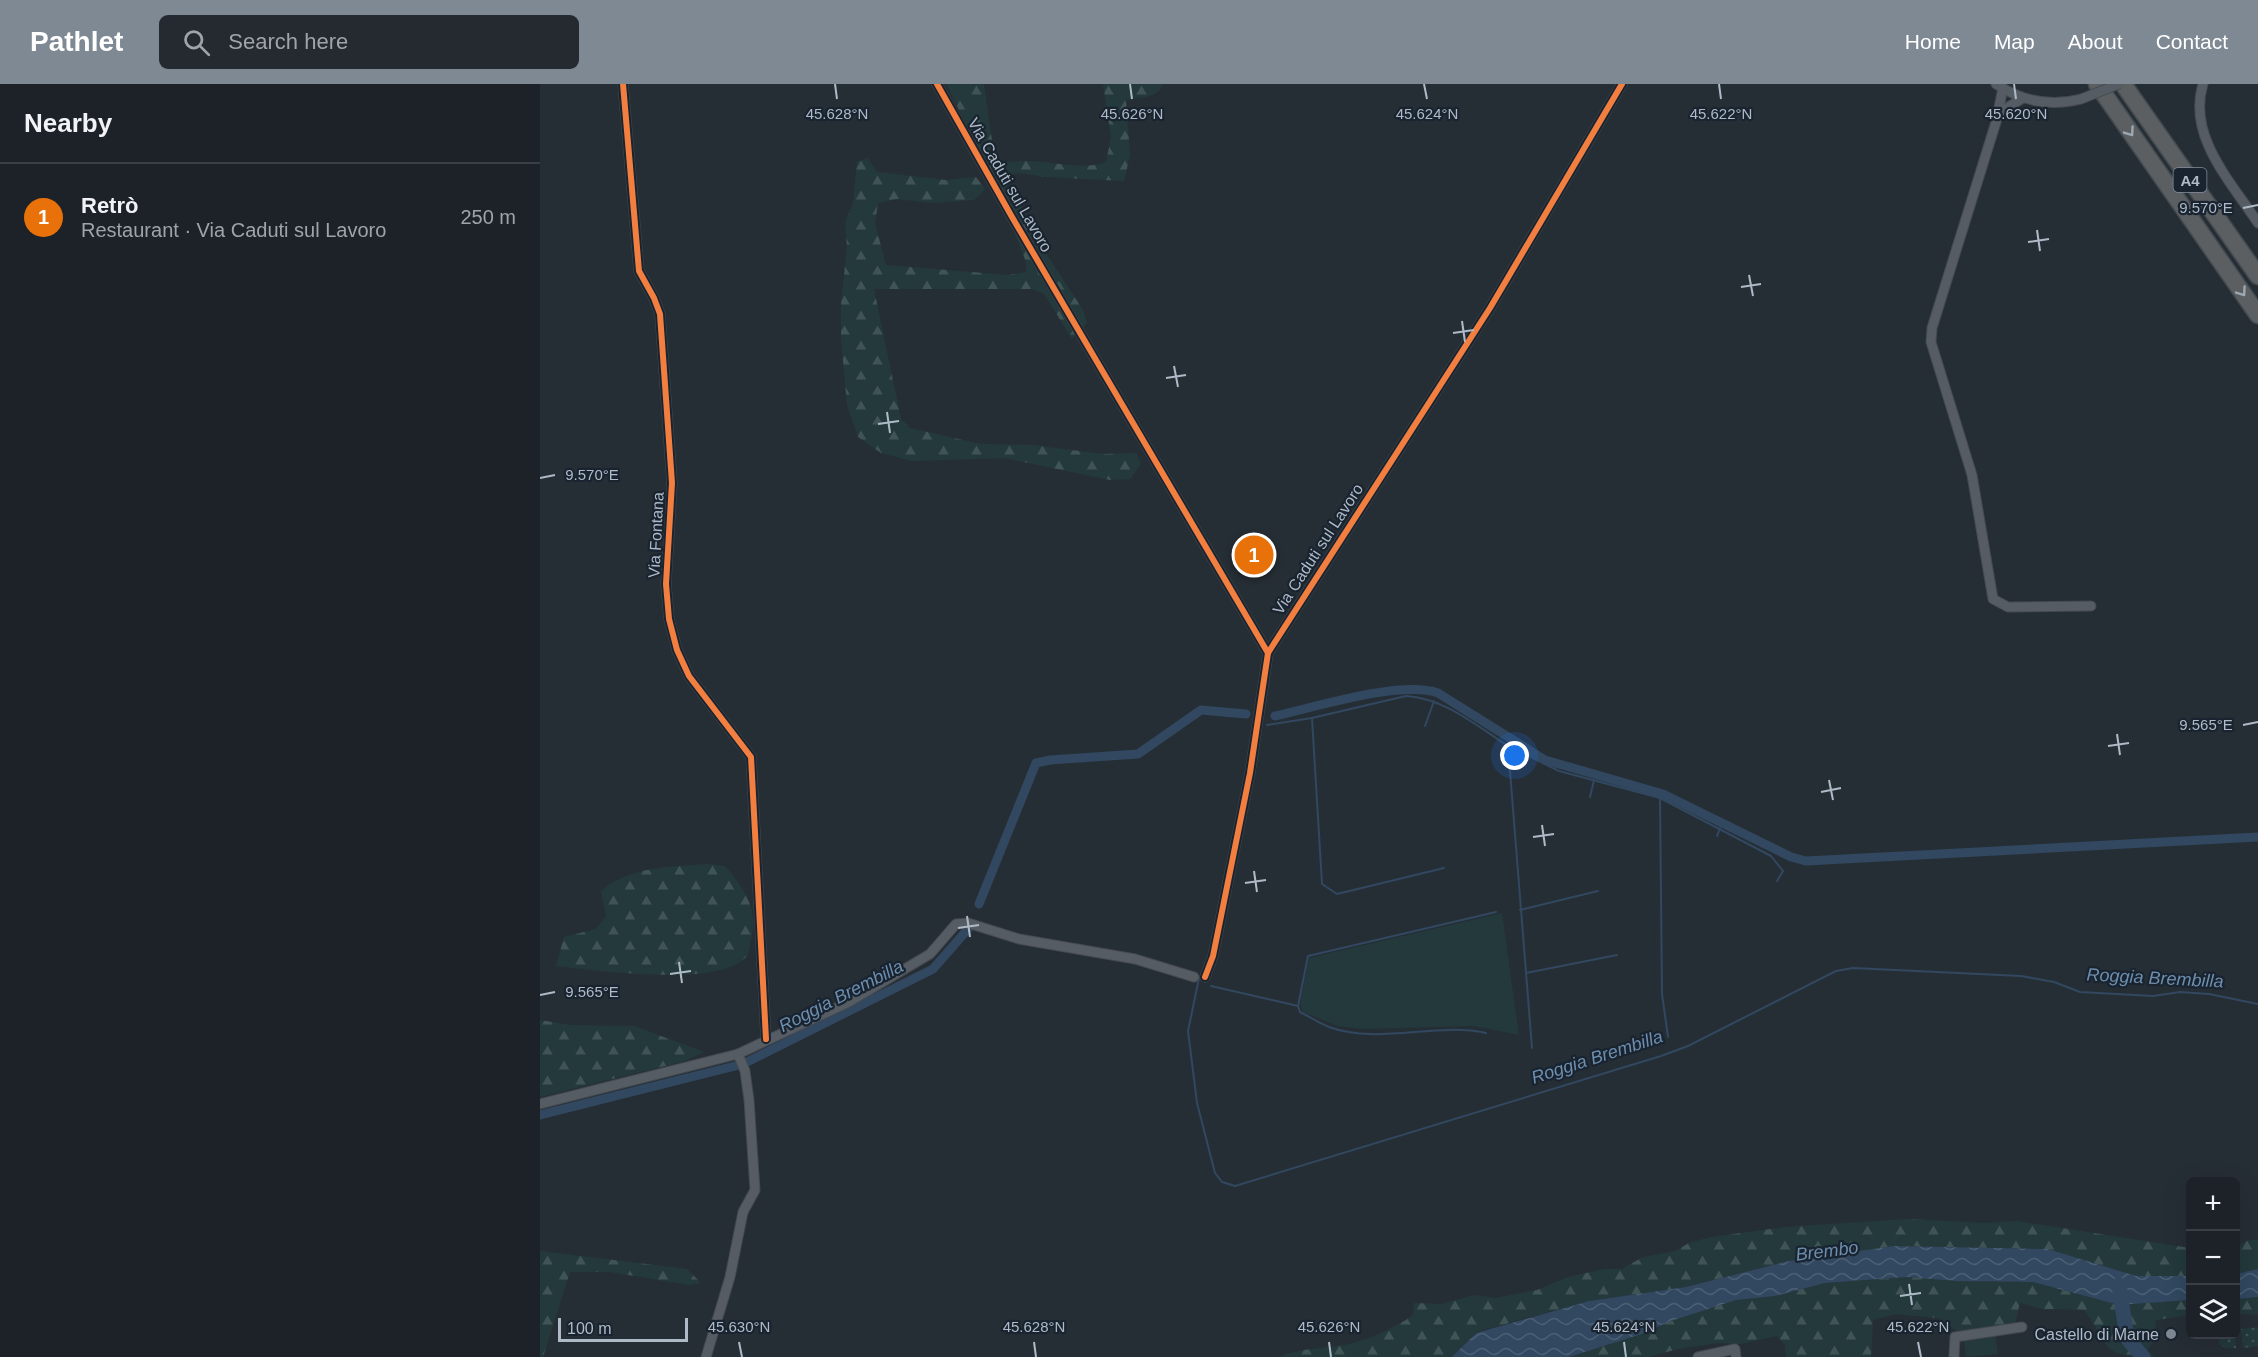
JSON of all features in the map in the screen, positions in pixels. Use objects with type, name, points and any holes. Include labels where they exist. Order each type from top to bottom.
[{"type":"highway","name":"A4","points":[[2097,84],[2258,315]]},
{"type":"highway","name":"A4","points":[[2121,84],[2258,276]]},
{"type":"street","name":"Via Fontana","points":[[623,84],[639,271],[660,314],[672,483],[666,584],[669,619],[677,650],[688,676],[751,757],[766,1039]]},
{"type":"street","name":"Via Caduti sul Lavoro","points":[[937,84],[1017,227],[1268,653],[1490,308],[1622,84]]},
{"type":"street","points":[[2091,606],[2008,607],[1994,599],[1972,475],[1931,342],[1932,328],[1996,122],[1999,86],[2023,98],[2042,103],[2064,104],[2121,84]]},
{"type":"street","points":[[2203,84],[2198,109],[2202,133],[2210,150],[2258,223]]},
{"type":"street","points":[[1996,122],[2005,109],[2023,98]]},
{"type":"street","points":[[1205,977],[1213,956],[1250,773],[1268,653]]},
{"type":"street","points":[[540,1104],[738,1055],[766,1039],[849,1002],[930,954],[956,924],[968,923],[1019,939],[1135,959],[1194,977]]},
{"type":"street","points":[[706,1357],[730,1277],[742,1212],[755,1190],[745,1071],[738,1055]]},
{"type":"street","points":[[1954,1357],[1955,1337],[2022,1327]]},
{"type":"street","points":[[1698,1357],[1736,1353]]},
{"type":"green space","points":[[946,84],[984,84],[995,162],[1037,161],[1087,166],[1106,162],[1111,137],[1103,84],[1163,84],[1157,93],[1126,100],[1130,155],[1124,181],[1046,177],[1020,173],[1002,176],[1024,210],[1049,258],[1083,310],[1087,323],[1072,339],[1044,294],[1032,289],[874,289],[901,419],[910,428],[981,444],[1032,445],[1103,454],[1136,453],[1141,464],[1130,479],[1110,480],[1004,458],[912,461],[881,453],[858,437],[847,405],[841,339],[841,304],[847,247],[845,223],[853,203],[857,162],[868,158],[877,172],[946,180],[976,177],[985,189],[974,200],[933,203],[897,199],[878,203],[875,223],[886,265],[1008,275],[1026,272],[1026,262],[992,175]]},
{"type":"green space","points":[[707,864],[725,866],[737,881],[751,906],[754,925],[746,957],[732,966],[710,972],[684,975],[626,973],[556,966],[564,937],[596,929],[606,916],[601,891],[638,872],[665,867]]},
{"type":"green space","points":[[1502,913],[1519,1035],[1473,1026],[1362,1029],[1338,1026],[1303,1012],[1300,1004],[1309,958]]},
{"type":"green space","points":[[540,1020],[571,1025],[634,1026],[704,1052],[685,1061],[540,1097]]},
{"type":"green space","points":[[1908,1219],[1984,1223],[2017,1221],[2186,1247],[2186,1276],[2136,1276],[2048,1249],[1894,1246],[1789,1261],[1686,1287],[1589,1301],[1476,1332],[1452,1357],[1279,1357],[1303,1350],[1353,1343],[1389,1330],[1413,1315],[1414,1303],[1442,1304],[1474,1295],[1495,1298],[1537,1290],[1568,1277],[1604,1269],[1622,1269],[1643,1257],[1675,1251],[1689,1243],[1711,1237],[1786,1227]]},
{"type":"green space","points":[[2258,1239],[2258,1269],[2240,1273],[2240,1245],[2246,1241]]},
{"type":"green space","points":[[540,1251],[687,1269],[701,1283],[689,1285],[610,1272],[570,1272],[543,1357],[540,1357]]},
{"type":"green space","points":[[1906,1277],[1956,1281],[2033,1282],[2119,1305],[2186,1300],[2186,1316],[2156,1320],[2155,1337],[2148,1350],[2154,1357],[2124,1355],[2109,1348],[2084,1310],[2043,1309],[2020,1303],[2015,1323],[1957,1331],[1938,1318],[1895,1314],[1873,1320],[1871,1357],[1786,1357],[1785,1345],[1777,1336],[1740,1344],[1718,1343],[1678,1349],[1648,1357],[1569,1357],[1645,1333],[1668,1322],[1736,1300],[1775,1296],[1825,1283]]},
{"type":"green space","points":[[2258,1297],[2258,1315],[2240,1313],[2240,1299]]},
{"type":"green space","points":[[2258,1327],[2258,1346],[2243,1348],[2241,1329]]},
{"type":"green space","points":[[1995,1334],[1998,1354],[1966,1357],[1964,1339]]},
{"type":"green space","points":[[2219,1339],[2235,1339],[2236,1348],[2226,1348],[2219,1344]]},
{"type":"water","points":[[1894,1246],[2048,1249],[2136,1276],[2186,1276],[2186,1300],[2119,1305],[2033,1282],[1956,1281],[1906,1277],[1825,1283],[1775,1296],[1736,1300],[1668,1322],[1645,1333],[1569,1357],[1452,1357],[1476,1333],[1589,1301],[1686,1287],[1789,1261]]},
{"type":"water","points":[[2258,1269],[2258,1297],[2240,1299],[2240,1273]]},
{"type":"waterway","name":"Roggia Brembilla","points":[[1275,716],[1381,692],[1422,690],[1438,693],[1545,760],[1663,794],[1791,857],[1806,861],[2258,837]]},
{"type":"waterway","points":[[1267,725],[1312,718],[1406,696],[1447,707],[1508,746]]},
{"type":"waterway","points":[[1425,726],[1434,701]]},
{"type":"waterway","name":"Roggia Brembilla","points":[[979,904],[1036,763],[1138,754],[1201,710],[1246,714]]},
{"type":"waterway","points":[[1312,718],[1322,884],[1337,894],[1444,868]]},
{"type":"waterway","points":[[1532,1048],[1508,746],[1559,771],[1660,798],[1771,856],[1783,871],[1777,881]]},
{"type":"waterway","points":[[1590,797],[1594,780]]},
{"type":"waterway","points":[[1660,798],[1662,994],[1668,1037]]},
{"type":"waterway","points":[[1717,836],[1720,828]]},
{"type":"waterway","points":[[1520,910],[1598,891]]},
{"type":"waterway","points":[[1211,986],[1298,1006],[1308,956],[1496,912]]},
{"type":"waterway","name":"Roggia Brembilla","points":[[540,1115],[743,1064],[933,969],[968,929]]},
{"type":"waterway","points":[[1526,973],[1617,955]]},
{"type":"waterway","name":"Roggia Brembilla","points":[[1199,978],[1188,1031],[1197,1103],[1215,1173],[1222,1182],[1235,1186],[1661,1056],[1688,1046],[1836,971],[1853,968],[2021,976],[2054,982],[2080,992],[2153,996],[2180,992],[2209,994],[2258,1004]]},
{"type":"waterway","points":[[1298,1006],[1300,1012],[1318,1022],[1348,1032],[1387,1034],[1467,1030],[1486,1033]]},
{"type":"waterway","points":[[2119,1285],[2127,1338],[2143,1357]]},
{"type":"cycle path","points":[[623,84],[639,271],[660,314],[672,483],[666,584],[669,619],[677,650],[689,676],[751,757],[766,1039]]},
{"type":"cycle path","points":[[937,84],[1012,217],[1268,653]]},
{"type":"cycle path","points":[[1205,977],[1213,956],[1250,773],[1268,653],[1490,308],[1622,84]]},
{"type":"place","name":"Retrò","points":[[1254,555]]},
{"type":"place","name":"Castello di Marne","points":[[2171,1334]]},
{"type":"water label","name":"Brembo","points":[[1827,1251]]}]
